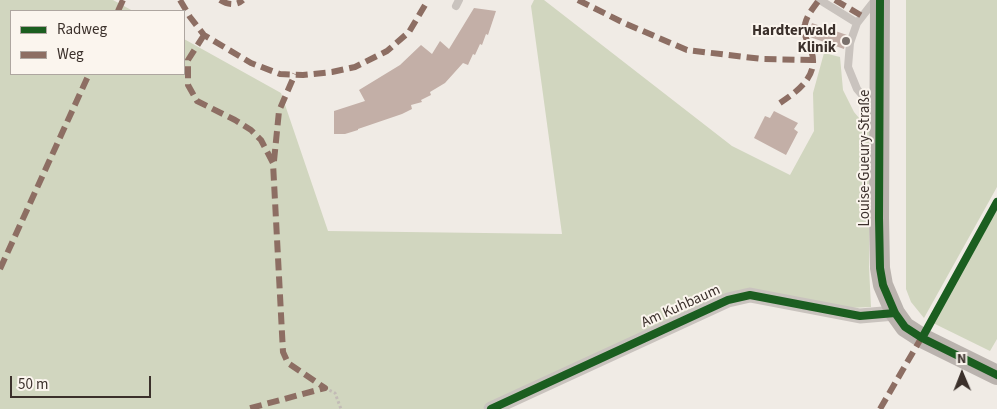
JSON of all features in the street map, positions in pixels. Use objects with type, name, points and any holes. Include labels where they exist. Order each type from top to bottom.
[{"type":"street","name":"Louise-Gueury-Straße","points":[[880,0],[880,268],[883,285],[895,313],[905,327],[922,338],[997,375]]},
{"type":"street","name":"Am Kuhbaum","points":[[491,409],[728,300],[750,295],[860,316],[895,313]]},
{"type":"lane","points":[[820,0],[857,23]]},
{"type":"lane","points":[[875,0],[857,23],[850,43],[848,67],[857,89],[880,115]]},
{"type":"path","points":[[326,388],[335,393],[342,409]]},
{"type":"green space","points":[[0,0],[113,0],[131,10],[10,10],[10,75],[185,75],[185,40],[281,93],[328,231],[562,234],[531,6],[534,0],[544,0],[732,146],[790,175],[814,131],[813,93],[824,53],[840,57],[843,90],[854,112],[870,131],[869,267],[871,307],[849,308],[723,299],[483,409],[0,409]]},
{"type":"green space","points":[[906,0],[997,0],[997,187],[924,318],[911,302],[906,289]]},
{"type":"green space","points":[[997,210],[997,339],[990,351],[933,323]]},
{"type":"building","points":[[474,8],[496,11],[488,35],[486,34],[482,45],[480,44],[475,55],[473,54],[468,65],[463,63],[445,83],[430,92],[431,95],[421,100],[422,102],[411,105],[412,109],[358,130],[345,134],[334,134],[334,111],[365,101],[359,90],[400,65],[421,45],[432,54],[440,41],[449,49]]},
{"type":"building","points":[[812,23],[847,35],[844,49],[807,36]]},
{"type":"building","points":[[774,111],[798,123],[794,129],[798,132],[786,155],[754,138],[765,116],[770,118]]},
{"type":"marked path","points":[[118,10],[123,0]]},
{"type":"marked path","points":[[180,0],[204,35],[251,63],[280,74],[303,75],[355,67],[387,51],[409,32],[428,0]]},
{"type":"marked path","points":[[220,0],[232,4],[243,0]]},
{"type":"marked path","points":[[578,0],[624,23],[687,50],[762,59],[813,60]]},
{"type":"marked path","points":[[780,103],[800,88],[810,75],[813,59],[804,27],[809,14],[819,0]]},
{"type":"marked path","points":[[835,0],[862,16]]},
{"type":"marked path","points":[[204,35],[188,60],[188,85],[197,101],[251,130],[261,140],[273,163],[283,352],[288,363],[325,388],[247,409]]},
{"type":"marked path","points":[[274,161],[279,111],[295,74]]},
{"type":"marked path","points":[[0,269],[89,75]]},
{"type":"marked path","points":[[880,409],[923,335]]},
{"type":"cycle path","points":[[880,0],[879,218],[880,268],[883,285],[895,313],[905,327],[922,338],[997,375]]},
{"type":"cycle path","points":[[922,338],[997,202]]},
{"type":"cycle path","points":[[491,409],[728,300],[750,295],[860,316],[895,313]]},
{"type":"place","name":"Hardterwald Klinik","points":[[846,41]]}]
